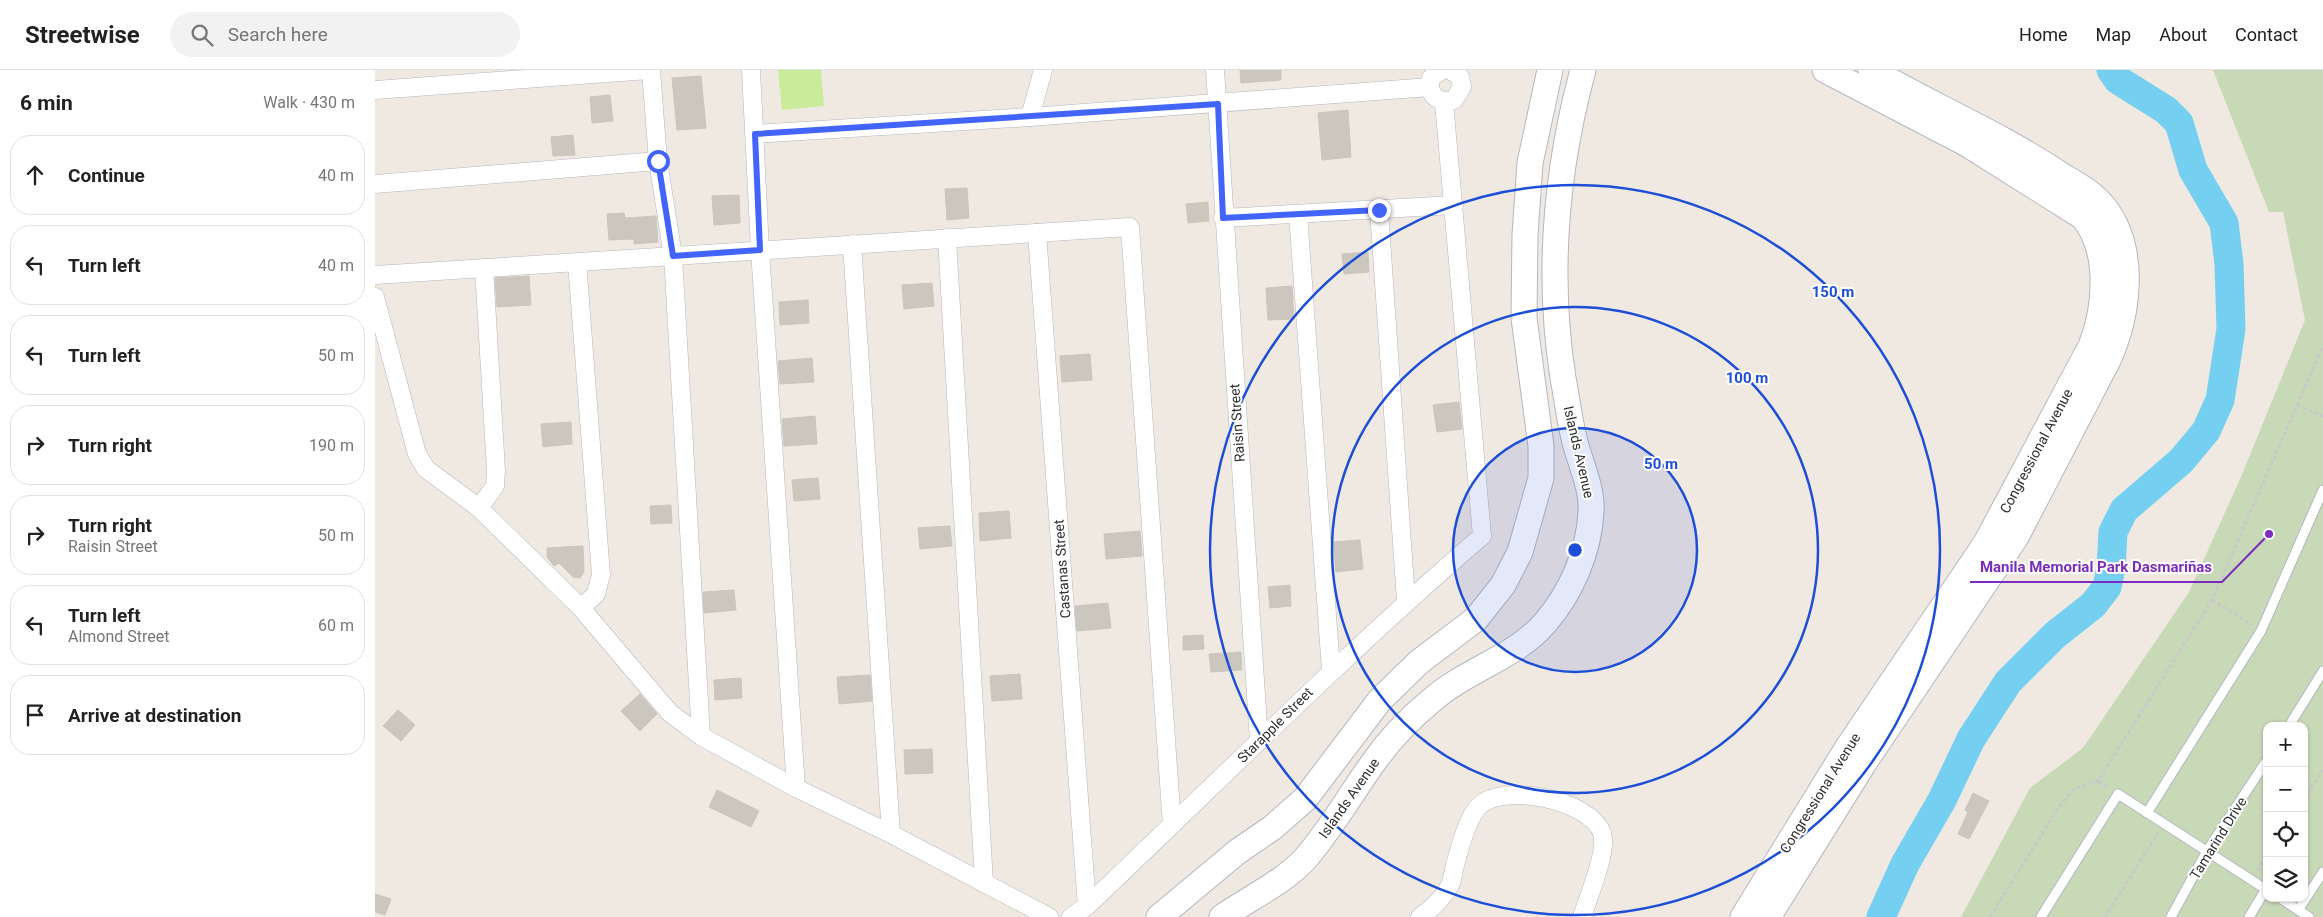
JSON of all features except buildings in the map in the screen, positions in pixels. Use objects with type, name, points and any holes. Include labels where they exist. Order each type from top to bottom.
[{"type":"main road","points":[[1159,917],[1237,852],[1272,828],[1305,799],[1380,700],[1419,662],[1476,619],[1503,585],[1520,552],[1541,478],[1541,446],[1524,318],[1525,235],[1529,163],[1550,70]]},
{"type":"main road","name":"Islands Avenue","points":[[1222,917],[1303,861],[1327,831],[1373,762],[1403,727],[1432,699],[1467,673],[1511,651],[1544,624],[1564,597],[1579,567],[1588,536],[1592,509],[1573,436],[1555,316],[1555,268],[1562,171],[1571,116],[1583,70]]},
{"type":"main road","name":"Congressional Avenue","points":[[1743,917],[1848,747],[1986,543],[2091,346],[2101,311],[2103,292],[2100,254],[2092,231],[2083,217],[1967,144],[1825,70]]},
{"type":"main road","name":"Congressional Avenue","points":[[1768,917],[1864,763],[2016,536],[2108,360],[2120,330],[2124,311],[2125,266],[2121,241],[2111,218],[2093,196],[1975,123],[1871,70]]},
{"type":"main road","points":[[1524,318],[1555,316]]},
{"type":"street","points":[[375,90],[650,70],[658,161],[673,256],[701,736]]},
{"type":"street","points":[[751,70],[760,250],[796,788]]},
{"type":"street","points":[[1030,117],[1043,70]]},
{"type":"street","name":"Raisin Street","points":[[1215,70],[1223,218],[1259,741]]},
{"type":"street","points":[[1442,70],[1431,78],[1430,87],[1434,97],[1444,102],[1454,100],[1462,87],[1460,77],[1450,70]]},
{"type":"street","points":[[755,134],[1218,104],[1430,87]]},
{"type":"street","points":[[1223,218],[1453,205],[1444,102]]},
{"type":"street","points":[[375,184],[658,161]]},
{"type":"street","name":"Starapple Street","points":[[1071,917],[1087,906],[1331,670],[1406,601],[1482,536],[1453,205]]},
{"type":"street","points":[[1379,210],[1406,601]]},
{"type":"street","points":[[1298,214],[1331,670]]},
{"type":"street","points":[[375,275],[1129,227],[1172,825]]},
{"type":"street","name":"Castanas Street","points":[[1037,233],[1087,906]]},
{"type":"street","points":[[947,238],[984,883]]},
{"type":"street","points":[[852,244],[891,834]]},
{"type":"street","points":[[577,262],[601,575],[596,594],[581,608]]},
{"type":"street","points":[[479,508],[495,486],[496,472],[484,268]]},
{"type":"street","points":[[375,297],[417,454],[426,469],[479,508],[581,608],[670,713],[701,736],[796,788],[891,834],[1049,917]]},
{"type":"street","points":[[1419,917],[1438,901],[1450,886],[1469,825],[1479,806],[1491,798],[1511,794],[1574,807],[1592,819],[1601,832],[1604,844],[1581,917]]},
{"type":"lane","points":[[2147,813],[2261,631],[2323,490]]},
{"type":"lane","points":[[2291,722],[2323,671]]},
{"type":"lane","name":"Tamarind Drive","points":[[2171,917],[2207,851],[2263,766]]},
{"type":"lane","points":[[2041,917],[2118,794],[2263,887]]},
{"type":"lane","points":[[2298,910],[2323,872]]},
{"type":"lane","points":[[2249,917],[2263,894]]},
{"type":"lane","points":[[2286,902],[2309,917]]},
{"type":"path","points":[[1990,917],[2059,807],[2074,789],[2098,781],[2212,600],[2323,346]]},
{"type":"path","points":[[2297,405],[2323,416]]},
{"type":"path","points":[[2212,600],[2261,631]]},
{"type":"path","points":[[2308,793],[2323,770]]},
{"type":"path","points":[[2105,917],[2164,824]]},
{"type":"path","points":[[2251,880],[2266,857]]},
{"type":"green space","points":[[778,70],[821,70],[824,106],[782,110]]},
{"type":"green space","points":[[2213,70],[2323,70],[2323,917],[1961,917],[2030,788],[2083,748],[2189,592],[2241,477],[2305,320],[2283,212],[2269,212]]},
{"type":"waterway","points":[[1881,917],[1905,864],[1942,800],[1971,739],[2008,682],[2055,635],[2093,605],[2107,587],[2111,568],[2113,532],[2124,510],[2181,461],[2206,431],[2220,400],[2231,329],[2229,264],[2224,223],[2193,170],[2179,123],[2166,110],[2118,80],[2111,70]]},
{"type":"place","name":"Manila Memorial Park Dasmariñas","points":[[2269,534]]},
{"type":"route","points":[[658,161],[673,256],[760,250],[755,134],[1218,104],[1223,218],[1379,210]]}]
